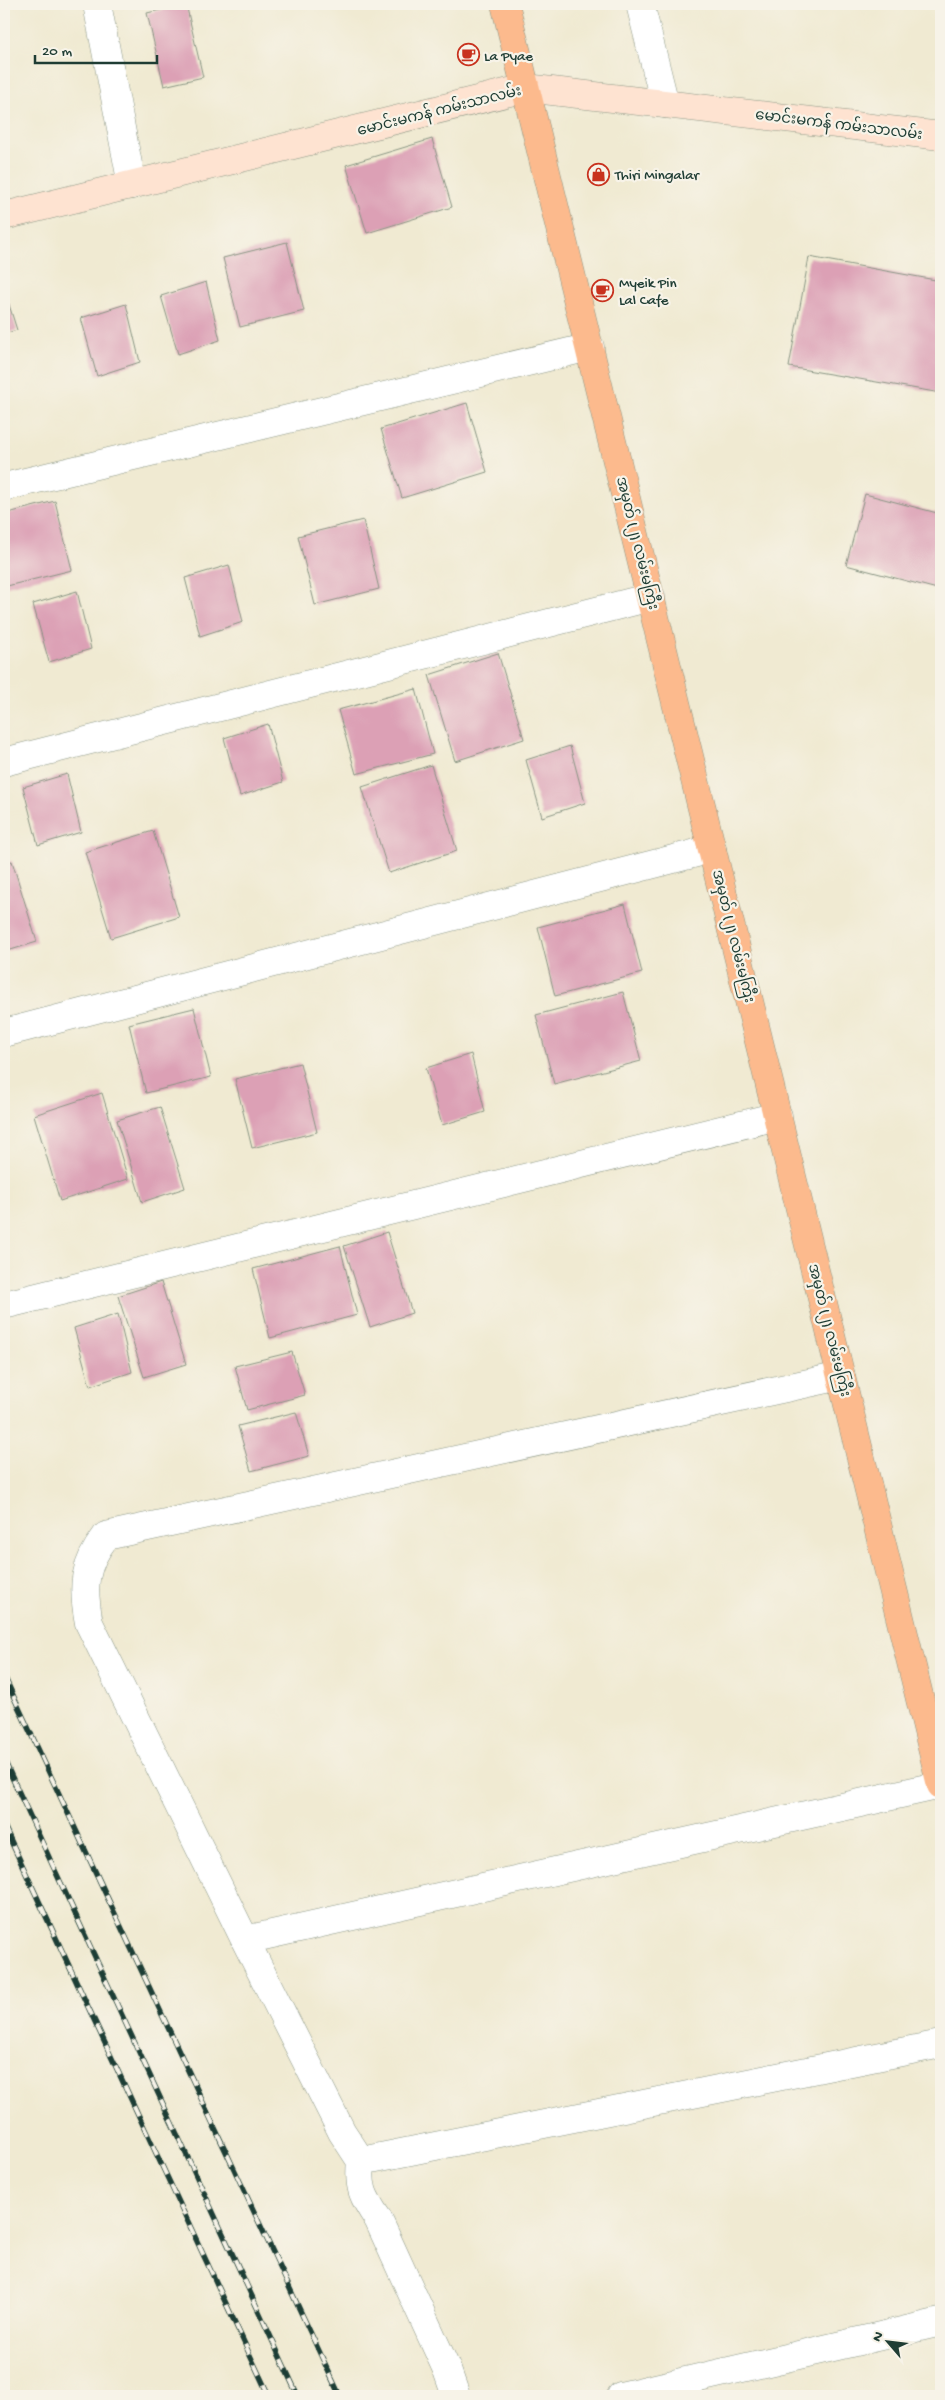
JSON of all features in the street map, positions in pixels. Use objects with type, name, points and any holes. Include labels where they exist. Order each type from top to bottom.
[{"type":"main road","name":"အမှတ် (၂) လမ်းမကြီး","points":[[505,4],[941,1785]]},
{"type":"main road","name":"မောင်းမကန် ကမ်းသာလမ်း","points":[[4,216],[526,88],[941,136]]},
{"type":"street","points":[[97,4],[132,185]]},
{"type":"street","points":[[640,4],[665,104]]},
{"type":"street","points":[[4,487],[590,347]]},
{"type":"street","points":[[4,762],[651,598]]},
{"type":"street","points":[[4,1033],[712,849]]},
{"type":"street","points":[[4,1305],[778,1116]]},
{"type":"street","points":[[456,2396],[447,2370],[378,2219],[362,2197],[359,2177],[361,2161],[342,2132],[89,1623],[85,1600],[86,1571],[94,1552],[106,1536],[841,1376]]},
{"type":"street","points":[[245,1940],[941,1785]]},
{"type":"street","points":[[361,2161],[941,2044]]},
{"type":"street","points":[[621,2396],[941,2322]]},
{"type":"building","points":[[186,4],[203,77],[164,86],[147,13]]},
{"type":"building","points":[[432,139],[452,207],[367,233],[346,165]]},
{"type":"building","points":[[287,242],[304,311],[240,327],[223,258]]},
{"type":"building","points":[[809,257],[941,281],[941,393],[789,367]]},
{"type":"building","points":[[206,282],[220,340],[178,354],[161,296]]},
{"type":"building","points":[[4,289],[17,330],[4,334]]},
{"type":"building","points":[[126,304],[140,362],[97,376],[81,318]]},
{"type":"building","points":[[467,403],[487,472],[402,498],[381,429]]},
{"type":"building","points":[[865,494],[941,514],[941,590],[846,565]]},
{"type":"building","points":[[55,501],[72,570],[7,586],[4,573],[4,514]]},
{"type":"building","points":[[363,520],[379,589],[315,605],[298,536]]},
{"type":"building","points":[[229,565],[243,622],[200,636],[185,578]]},
{"type":"building","points":[[77,591],[91,649],[49,662],[33,604]]},
{"type":"building","points":[[498,653],[524,739],[455,761],[429,675]]},
{"type":"building","points":[[416,689],[433,754],[356,774],[338,710]]},
{"type":"building","points":[[268,724],[283,782],[240,796],[224,738]]},
{"type":"building","points":[[570,746],[585,803],[542,817],[526,760]]},
{"type":"building","points":[[431,765],[457,851],[389,873],[362,787]]},
{"type":"building","points":[[67,774],[81,832],[38,845],[23,787]]},
{"type":"building","points":[[153,831],[179,917],[111,938],[85,852]]},
{"type":"building","points":[[12,861],[37,942],[4,952],[4,863]]},
{"type":"building","points":[[625,904],[642,973],[555,996],[538,927]]},
{"type":"building","points":[[623,992],[641,1061],[554,1084],[536,1015]]},
{"type":"building","points":[[194,1008],[211,1077],[146,1093],[129,1024]]},
{"type":"building","points":[[471,1054],[485,1112],[442,1125],[426,1068]]},
{"type":"building","points":[[300,1063],[317,1132],[252,1148],[235,1079]]},
{"type":"building","points":[[102,1093],[128,1179],[60,1201],[34,1115]]},
{"type":"building","points":[[160,1107],[185,1188],[142,1202],[117,1120]]},
{"type":"building","points":[[387,1232],[412,1313],[370,1327],[344,1246]]},
{"type":"building","points":[[340,1246],[357,1315],[270,1338],[253,1269]]},
{"type":"building","points":[[161,1282],[186,1364],[144,1377],[118,1296]]},
{"type":"building","points":[[118,1314],[132,1372],[90,1386],[74,1328]]},
{"type":"building","points":[[292,1352],[305,1395],[247,1410],[235,1366]]},
{"type":"building","points":[[296,1412],[309,1456],[251,1471],[238,1426]]},
{"type":"railway","points":[[4,1676],[340,2396]]},
{"type":"railway","points":[[4,1760],[298,2396]]},
{"type":"railway","points":[[4,1826],[269,2396]]},
{"type":"place","name":"La Pyae","points":[[468,55]]},
{"type":"place","name":"Thiri Mingalar","points":[[599,174]]},
{"type":"place","name":"Myeik Pin Lal Cafe","points":[[603,291]]}]
